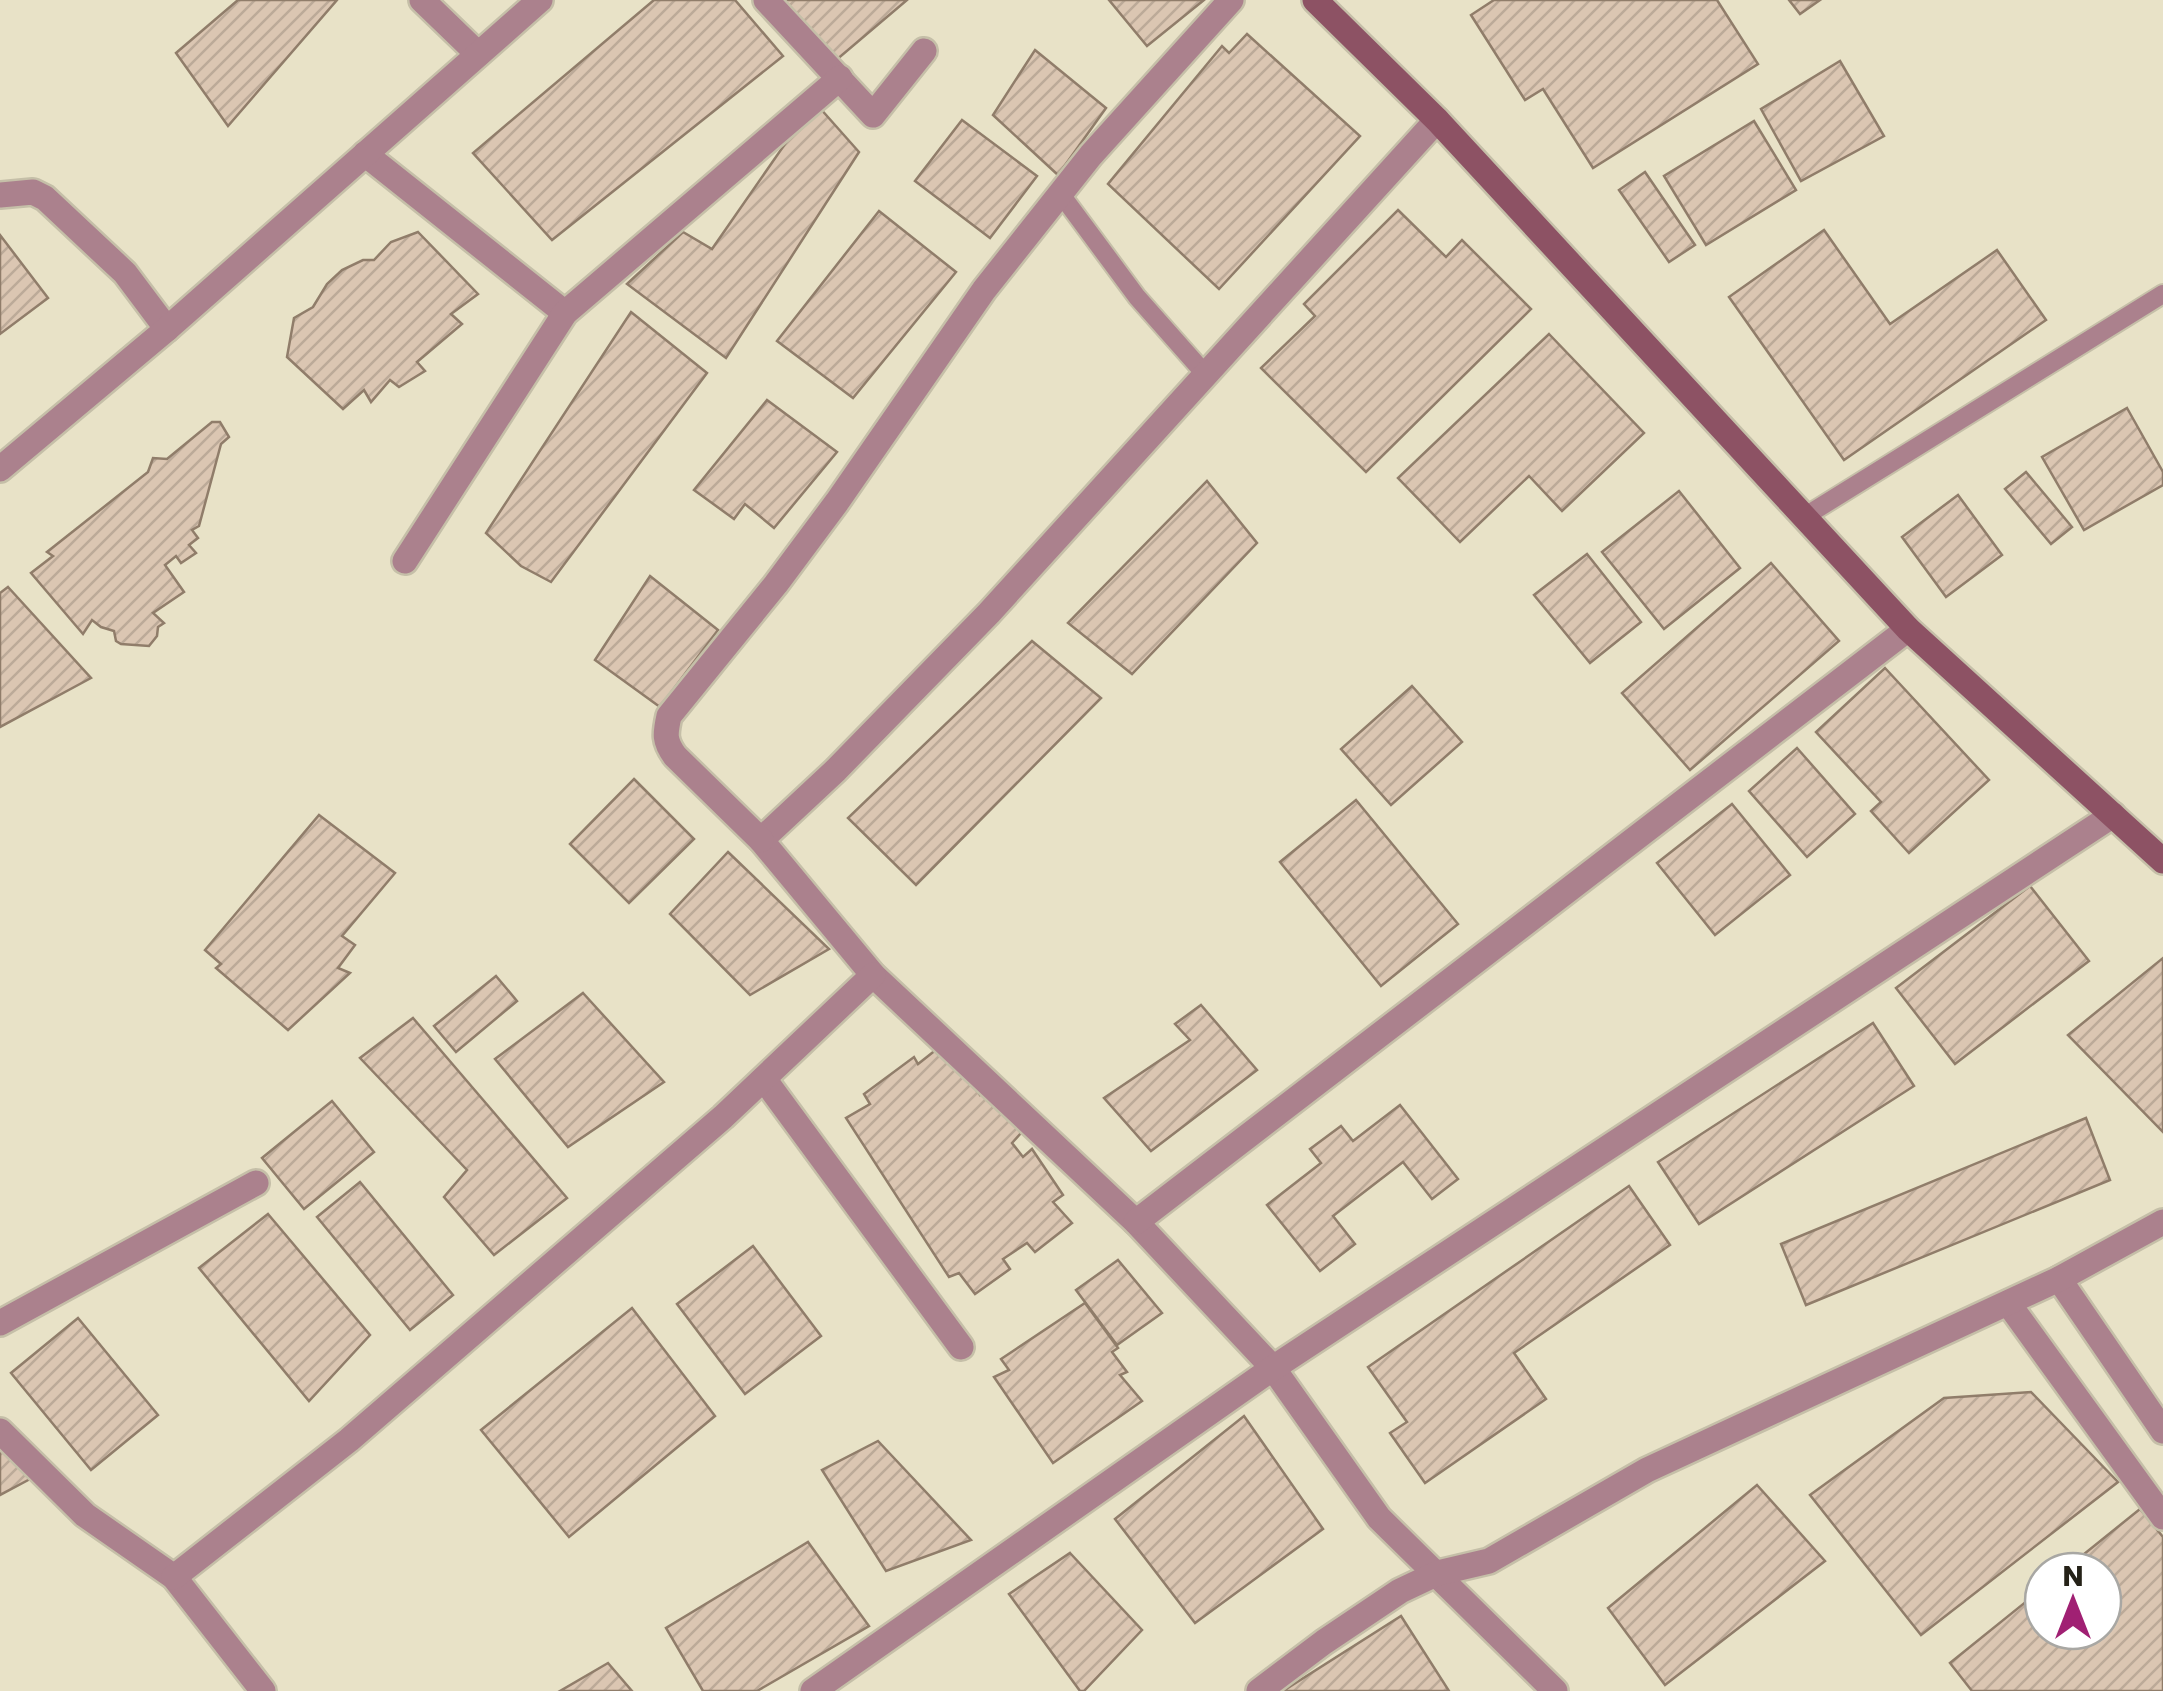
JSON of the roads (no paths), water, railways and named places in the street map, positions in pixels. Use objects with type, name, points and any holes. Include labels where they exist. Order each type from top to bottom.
[{"type":"street","points":[[422,0],[478,54]]},
{"type":"street","points":[[0,469],[167,328],[540,0]]},
{"type":"street","points":[[766,0],[873,115],[924,51]]},
{"type":"street","points":[[1231,0],[1090,155],[984,290],[776,584],[669,716],[664,734],[666,744],[760,840],[873,975],[1136,1222],[1273,1368],[1379,1518],[1555,1691]]},
{"type":"street","points":[[1316,0],[1437,120],[1908,629],[2163,861]]},
{"type":"street","points":[[405,561],[566,313],[840,78]]},
{"type":"street","points":[[760,840],[836,770],[989,613],[1437,120]]},
{"type":"street","points":[[365,154],[566,313]]},
{"type":"street","points":[[0,195],[32,192],[45,198],[124,273],[167,328]]},
{"type":"street","points":[[1136,1222],[1908,629]]},
{"type":"street","points":[[813,1691],[1273,1368],[2113,815]]},
{"type":"street","points":[[174,1577],[350,1440],[764,1080],[873,975]]},
{"type":"street","points":[[764,1080],[960,1347]]},
{"type":"street","points":[[0,1323],[256,1183]]},
{"type":"street","points":[[1259,1691],[1400,1590],[1438,1573],[1489,1561],[1647,1470],[2060,1279],[2163,1222]]},
{"type":"street","points":[[2060,1279],[2163,1432]]},
{"type":"street","points":[[2008,1303],[2163,1518]]},
{"type":"street","points":[[0,1431],[85,1514],[174,1577],[263,1691]]},
{"type":"lane","points":[[1060,194],[1137,297],[1206,375]]},
{"type":"lane","points":[[1804,517],[2163,294]]}]
